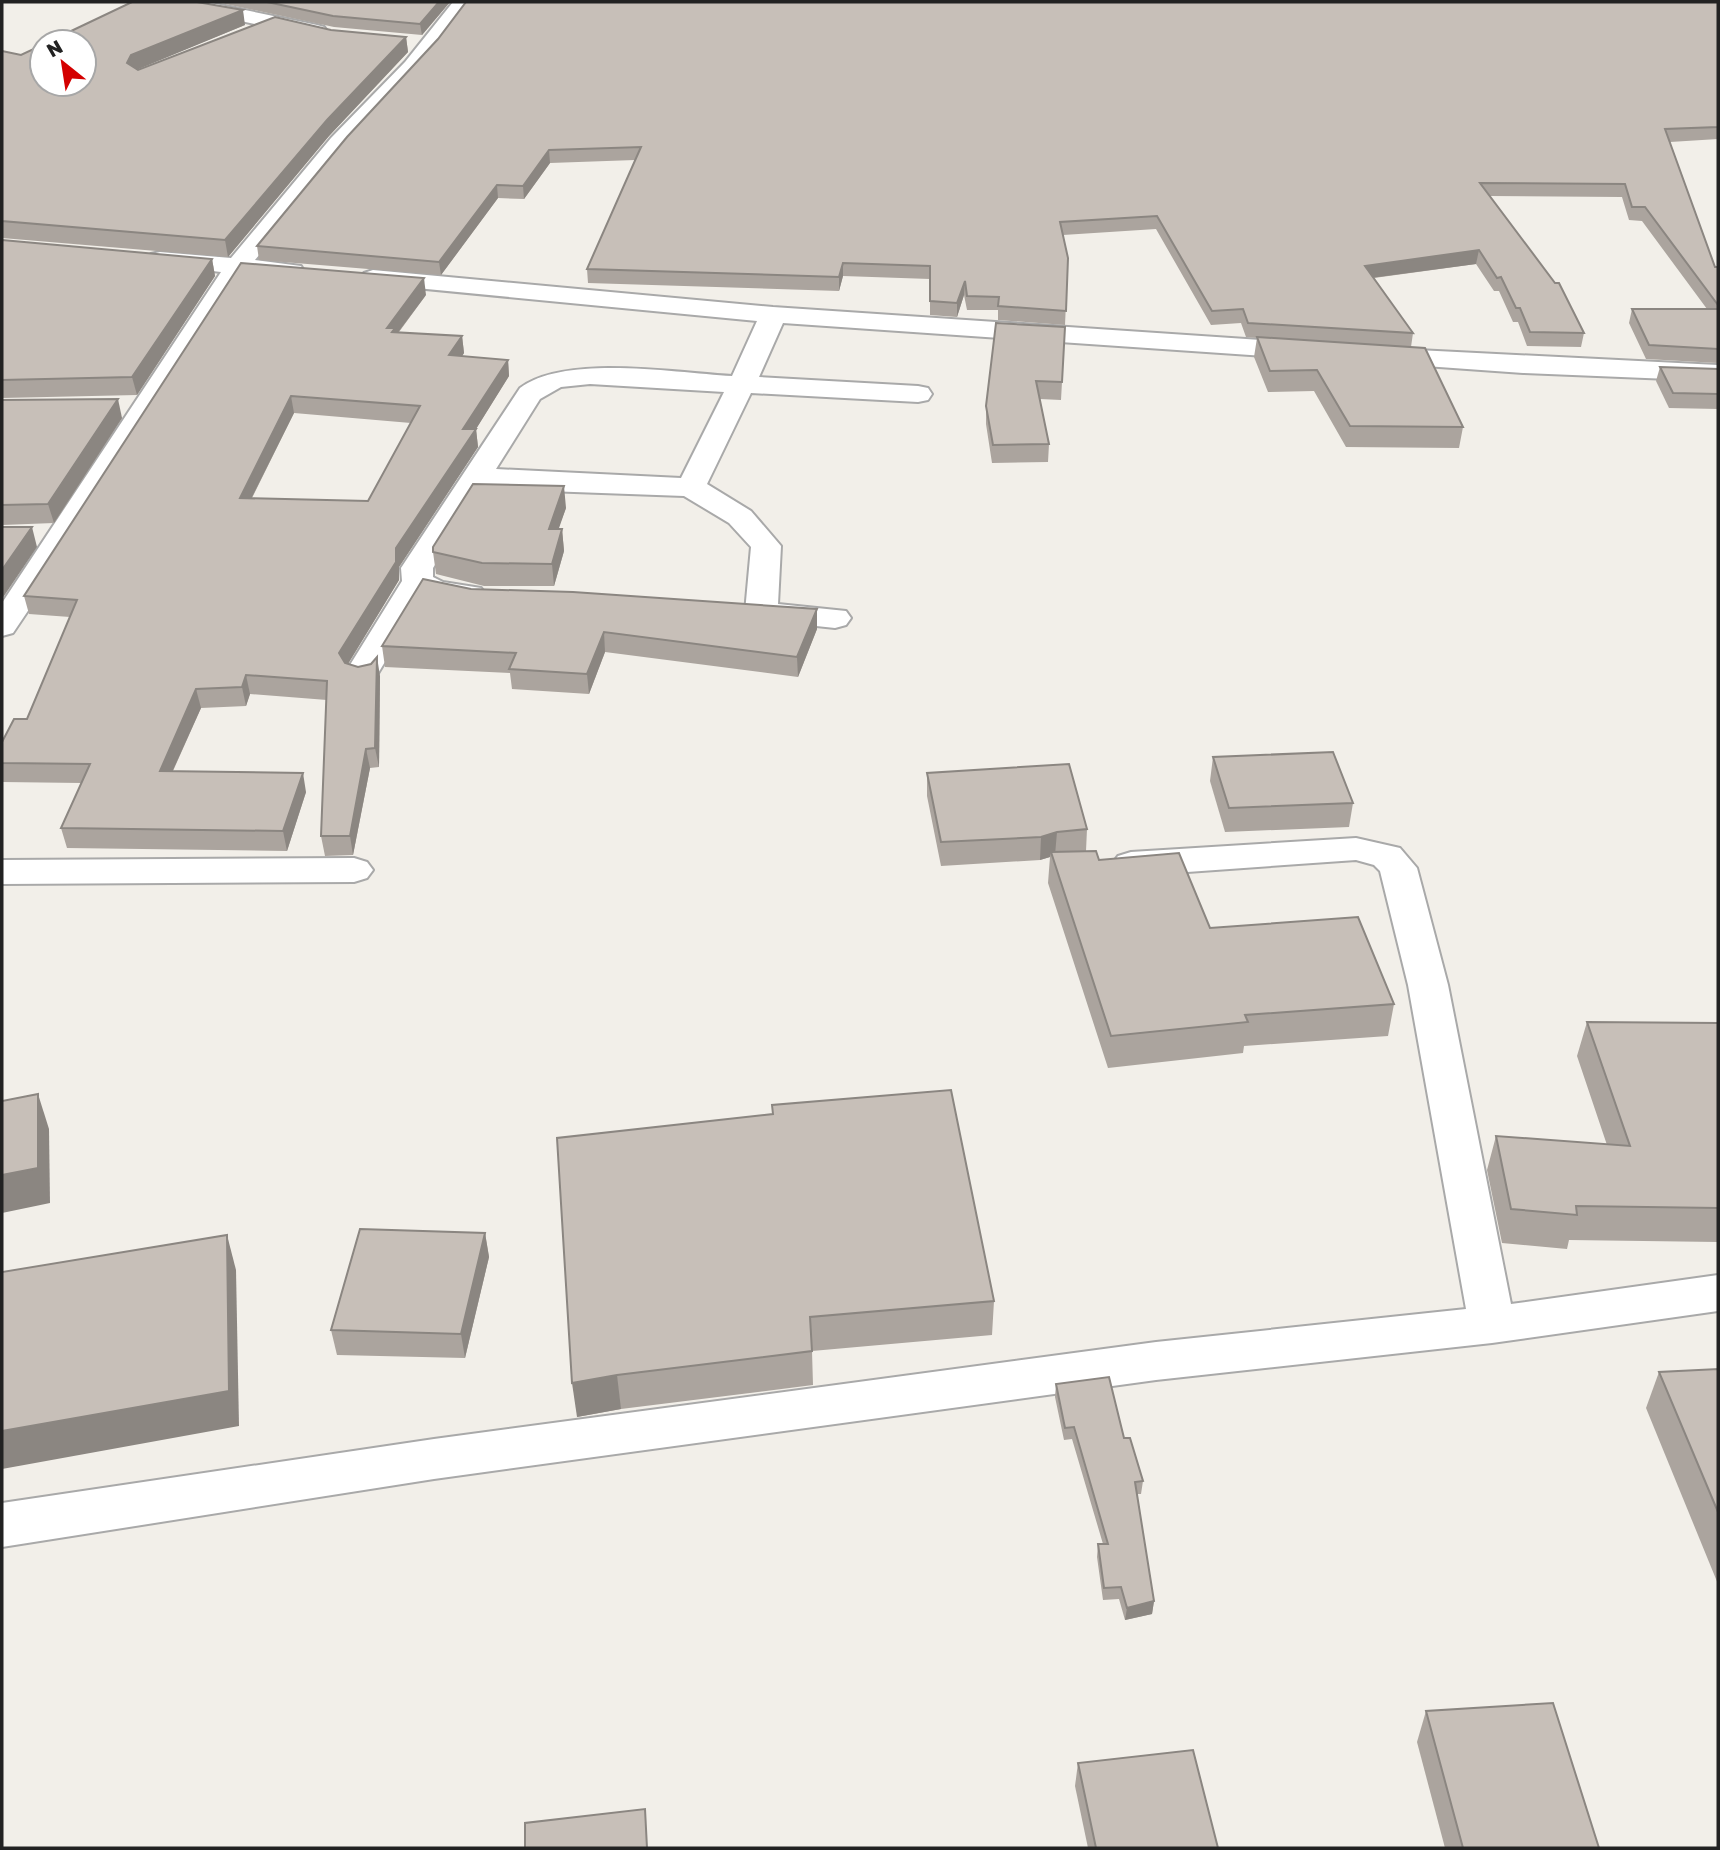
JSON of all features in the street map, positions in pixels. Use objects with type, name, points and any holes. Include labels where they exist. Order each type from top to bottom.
[{"type":"street","points":[[158,2],[198,6],[334,36]]},
{"type":"street","points":[[2,626],[64,535],[134,406],[237,266],[339,144],[430,45],[463,2]]},
{"type":"street","points":[[313,30],[327,11]]},
{"type":"street","points":[[240,37],[277,22]]},
{"type":"street","points":[[406,43],[430,45]]},
{"type":"street","points":[[141,257],[320,274]]},
{"type":"street","points":[[348,276],[773,315],[1329,352]]},
{"type":"street","points":[[691,487],[760,348],[773,315]]},
{"type":"street","points":[[1356,354],[1523,365],[1718,373]]},
{"type":"street","points":[[362,673],[418,582],[417,568],[530,394],[543,383],[562,377],[590,376],[918,394]]},
{"type":"street","points":[[476,476],[519,481],[691,487],[740,517],[766,546],[747,611],[835,618]]},
{"type":"street","points":[[27,535],[64,535]]},
{"type":"street","points":[[418,582],[435,590],[457,595],[495,596]]},
{"type":"street","points":[[1096,867],[1343,849],[1387,856],[1398,868],[1428,985],[1492,1325]]},
{"type":"street","points":[[2,872],[354,870]]},
{"type":"street","points":[[2,1525],[434,1459],[1143,1363],[1492,1325],[1718,1293]]},
{"type":"building","points":[[132,2],[197,2],[243,10],[131,55],[127,63],[138,70],[275,17],[331,30],[406,37],[327,120],[225,240],[2,221],[2,51],[21,55],[28,52],[28,98],[98,98],[98,28],[77,28]]},
{"type":"building","points":[[267,2],[439,2],[420,24],[333,16]]},
{"type":"building","points":[[466,2],[1718,2],[1718,127],[1665,129],[1715,267],[1718,267],[1718,305],[1645,207],[1632,207],[1625,184],[1480,183],[1555,283],[1559,283],[1584,333],[1530,332],[1520,308],[1516,308],[1501,277],[1497,278],[1479,250],[1365,266],[1413,333],[1248,323],[1243,309],[1212,311],[1157,216],[1060,222],[1068,258],[1066,311],[998,306],[999,297],[967,296],[965,281],[957,303],[930,301],[930,266],[843,263],[839,277],[587,269],[641,147],[549,150],[523,186],[497,185],[439,262],[257,246],[347,137],[438,39]]},
{"type":"building","points":[[2,240],[212,259],[132,377],[2,380]]},
{"type":"building","points":[[241,263],[424,278],[387,328],[395,328],[392,332],[462,336],[449,355],[508,360],[463,429],[476,429],[396,548],[396,562],[339,653],[345,663],[358,667],[371,664],[377,657],[375,748],[366,749],[350,836],[321,836],[327,681],[246,675],[242,687],[196,689],[160,771],[303,773],[283,831],[61,828],[90,764],[2,763],[2,742],[14,719],[27,719],[77,600],[24,596]],"holes":[[[291,396],[420,406],[368,501],[240,498]]]},
{"type":"building","points":[[1632,309],[1718,309],[1718,349],[1649,345]]},
{"type":"building","points":[[996,323],[1065,327],[1062,382],[1036,381],[1049,444],[993,445],[986,406]]},
{"type":"building","points":[[1257,337],[1425,348],[1463,427],[1350,426],[1317,370],[1270,371]]},
{"type":"building","points":[[1660,367],[1718,369],[1718,394],[1673,393]]},
{"type":"building","points":[[118,399],[48,504],[2,505],[2,400]]},
{"type":"building","points":[[473,484],[564,486],[549,529],[562,529],[552,564],[482,563],[433,552],[433,547]]},
{"type":"building","points":[[2,527],[32,527],[2,570]]},
{"type":"building","points":[[423,579],[471,589],[573,592],[817,609],[797,657],[604,632],[587,674],[509,669],[516,653],[382,646]]},
{"type":"building","points":[[1333,752],[1353,803],[1229,808],[1213,757]]},
{"type":"building","points":[[1069,764],[1087,829],[1057,832],[1041,837],[941,842],[927,773]]},
{"type":"building","points":[[1096,851],[1099,860],[1179,853],[1210,928],[1358,917],[1394,1004],[1245,1015],[1248,1022],[1111,1036],[1051,852]]},
{"type":"building","points":[[1587,1022],[1718,1023],[1718,1208],[1576,1206],[1577,1215],[1511,1209],[1496,1136],[1630,1146]]},
{"type":"building","points":[[951,1090],[994,1301],[810,1317],[812,1351],[572,1383],[557,1138],[773,1114],[772,1105]]},
{"type":"building","points":[[38,1094],[38,1168],[2,1175],[2,1101]]},
{"type":"building","points":[[360,1229],[485,1233],[461,1334],[331,1330]]},
{"type":"building","points":[[227,1235],[229,1391],[2,1431],[2,1272]]},
{"type":"building","points":[[1718,1369],[1718,1512],[1659,1372]]},
{"type":"building","points":[[1109,1377],[1124,1438],[1130,1438],[1143,1481],[1135,1482],[1154,1601],[1127,1608],[1121,1587],[1104,1588],[1098,1544],[1108,1544],[1074,1427],[1065,1428],[1056,1384]]},
{"type":"building","points":[[1553,1703],[1599,1848],[1463,1848],[1426,1711]]},
{"type":"building","points":[[1193,1750],[1218,1848],[1096,1848],[1078,1763]]},
{"type":"building","points":[[645,1809],[647,1848],[525,1848],[525,1823]]}]
